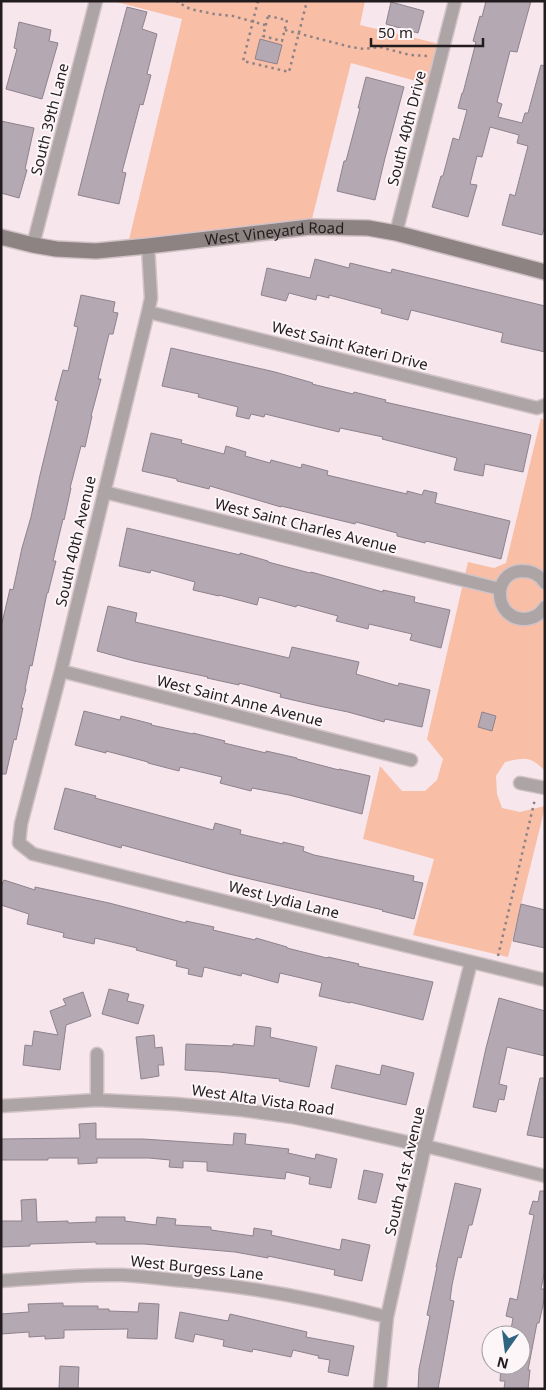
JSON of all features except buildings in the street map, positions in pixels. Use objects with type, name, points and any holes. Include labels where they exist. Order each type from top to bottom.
[{"type":"street","name":"South 39th Lane","points":[[33,245],[96,1]]},
{"type":"street","name":"South 40th Drive","points":[[396,233],[455,1]]},
{"type":"street","name":"West Vineyard Road","points":[[1,237],[56,249],[96,251],[310,227],[368,228],[396,233],[545,272]]},
{"type":"street","name":"South 40th Avenue","points":[[20,843],[21,824],[61,671],[148,312],[151,298],[148,246]]},
{"type":"street","name":"West Saint Kateri Drive","points":[[148,312],[542,409]]},
{"type":"street","name":"West Saint Charles Avenue","points":[[104,492],[500,589]]},
{"type":"street","points":[[545,583],[541,577],[530,571],[517,571],[506,578],[500,589],[500,602],[507,613],[518,619],[531,618],[542,612],[545,607]]},
{"type":"street","name":"West Saint Anne Avenue","points":[[61,671],[412,760]]},
{"type":"street","points":[[520,783],[541,788]]},
{"type":"street","name":"West Lydia Lane","points":[[20,843],[32,854],[545,980]]},
{"type":"street","name":"South 41st Avenue","points":[[380,1389],[388,1317],[425,1146],[471,962]]},
{"type":"street","points":[[97,1054],[97,1100]]},
{"type":"street","name":"West Alta Vista Road","points":[[1,1106],[97,1100],[242,1110],[292,1117],[425,1146],[545,1176]]},
{"type":"street","name":"West Burgess Lane","points":[[1,1281],[124,1275],[205,1282],[314,1299],[388,1317]]},
{"type":"path","points":[[176,1],[190,9],[233,16],[265,25]]},
{"type":"path","points":[[258,1],[243,61],[289,72],[307,1]]},
{"type":"path","points":[[268,16],[287,20],[282,41],[263,36],[265,25],[268,16]]},
{"type":"path","points":[[285,30],[351,47],[364,49],[380,47],[440,60]]},
{"type":"path","points":[[495,968],[541,788]]},
{"type":"shaded area","points":[[113,1],[365,1],[360,25],[444,45],[434,86],[351,63],[310,227],[127,248],[182,19]]},
{"type":"shaded area","points":[[541,418],[545,421],[545,771],[535,762],[522,759],[505,762],[496,776],[497,794],[502,808],[520,812],[545,807],[508,957],[413,935],[434,859],[363,839],[380,766],[402,791],[425,791],[437,780],[443,759],[427,739],[468,562],[494,568],[506,563]]}]
